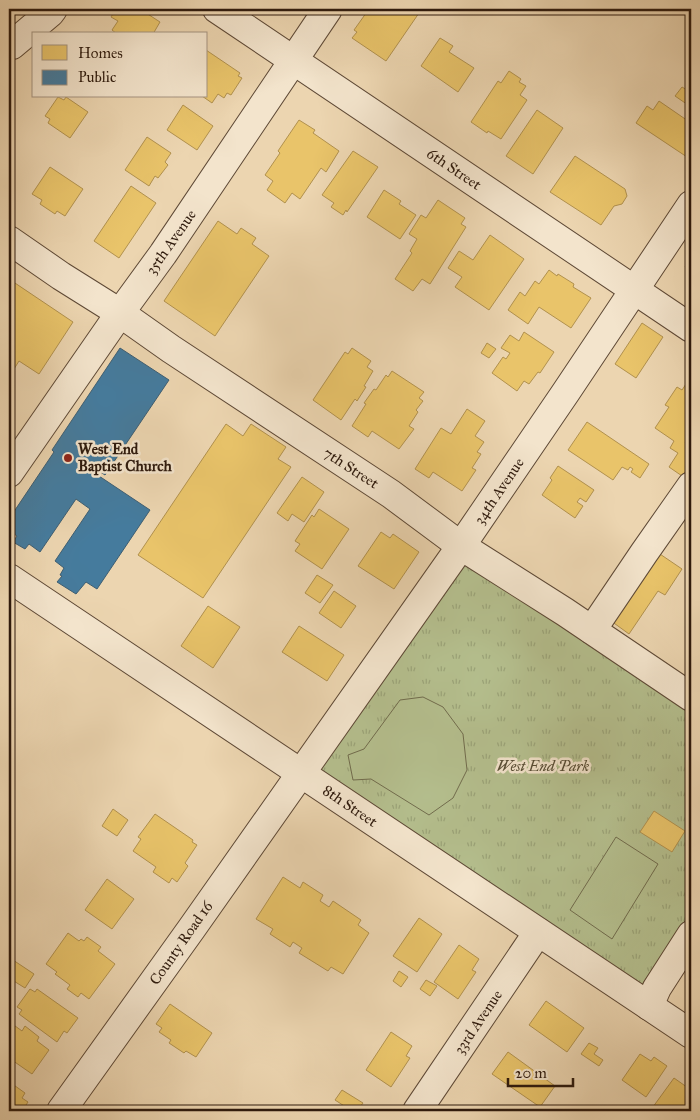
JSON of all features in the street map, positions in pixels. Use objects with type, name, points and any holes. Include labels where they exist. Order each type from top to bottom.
[{"type":"street","points":[[12,45],[53,9]]},
{"type":"street","name":"6th Street","points":[[217,9],[691,328]]},
{"type":"street","name":"35th Avenue","points":[[9,473],[163,254],[328,9]]},
{"type":"street","name":"34th Avenue","points":[[300,773],[461,546],[691,205]]},
{"type":"street","name":"7th Street","points":[[9,240],[61,276],[120,313],[171,350],[391,494],[461,546],[557,607],[691,697]]},
{"type":"street","points":[[592,630],[691,486]]},
{"type":"street","name":"8th Street","points":[[9,578],[691,1034]]},
{"type":"street","name":"County Road 16","points":[[61,1111],[192,928],[244,838],[300,773]]},
{"type":"street","name":"33rd Avenue","points":[[418,1111],[538,932]]},
{"type":"street","points":[[649,1006],[657,988],[691,935]]},
{"type":"green space","name":"West End Park","points":[[465,562],[691,708],[691,912],[641,986],[317,773]]},
{"type":"green space","points":[[423,697],[443,707],[463,734],[467,770],[453,798],[429,815],[371,779],[353,780],[348,755],[364,749],[400,700]]},
{"type":"green space","points":[[616,837],[658,864],[612,939],[570,910]]},
{"type":"building: Homes","points":[[116,9],[140,9],[160,22],[154,32],[114,32],[112,30],[118,21],[111,17]]},
{"type":"building: Homes","points":[[369,9],[418,9],[416,11],[419,13],[386,61],[352,38],[357,32],[354,30]]},
{"type":"building: Homes","points":[[440,38],[453,46],[449,52],[474,68],[458,92],[421,66]]},
{"type":"building: Homes","points":[[208,51],[240,73],[238,76],[242,78],[231,95],[227,93],[224,98],[218,94],[212,103],[205,98],[208,98]]},
{"type":"building: Homes","points":[[509,71],[521,79],[519,82],[526,86],[520,95],[527,100],[501,139],[488,131],[487,133],[471,122],[498,81],[501,83]]},
{"type":"building: Homes","points":[[691,83],[691,107],[675,96],[682,87],[687,90]]},
{"type":"building: Homes","points":[[57,98],[64,100],[67,98],[88,112],[70,138],[48,123],[50,119],[45,116]]},
{"type":"building: Homes","points":[[659,101],[691,123],[691,150],[687,157],[636,123],[647,106],[653,110]]},
{"type":"building: Homes","points":[[183,105],[213,126],[197,150],[167,130]]},
{"type":"building: Homes","points":[[537,110],[563,128],[533,174],[506,156]]},
{"type":"building: Homes","points":[[299,120],[315,130],[313,133],[339,151],[326,172],[321,168],[300,199],[292,193],[285,203],[267,190],[273,181],[265,175],[280,153],[278,151]]},
{"type":"building: Homes","points":[[147,137],[171,153],[165,162],[168,165],[158,178],[155,176],[149,186],[125,170]]},
{"type":"building: Homes","points":[[353,151],[378,167],[343,215],[331,207],[334,203],[322,195]]},
{"type":"building: Homes","points":[[575,156],[625,189],[627,196],[622,204],[614,206],[601,225],[550,192]]},
{"type":"building: Homes","points":[[50,167],[83,189],[65,216],[57,211],[55,214],[40,204],[42,200],[32,194]]},
{"type":"building: Homes","points":[[131,186],[156,203],[119,258],[94,241]]},
{"type":"building: Homes","points":[[384,190],[401,201],[399,204],[416,215],[400,239],[367,217]]},
{"type":"building: Homes","points":[[438,200],[465,218],[461,224],[466,227],[430,284],[422,279],[413,291],[395,279],[412,253],[410,251],[417,239],[409,234],[421,215],[426,218]]},
{"type":"building: Homes","points":[[218,221],[237,234],[241,228],[256,238],[252,244],[269,256],[215,336],[164,301]]},
{"type":"building: Homes","points":[[490,235],[524,259],[489,310],[455,287],[462,277],[448,268],[459,251],[473,260]]},
{"type":"building: Homes","points":[[691,258],[691,272],[685,267]]},
{"type":"building: Homes","points":[[549,270],[574,284],[573,287],[591,298],[571,328],[539,307],[528,324],[508,310],[520,292],[525,296],[535,281],[539,284]]},
{"type":"building: Homes","points":[[9,279],[73,322],[39,374],[19,361],[9,377]]},
{"type":"building: Homes","points":[[642,323],[663,337],[636,378],[615,364]]},
{"type":"building: Homes","points":[[524,332],[554,352],[540,373],[538,372],[529,384],[524,381],[517,391],[492,373],[503,357],[506,359],[510,353],[501,348],[510,335],[519,341]]},
{"type":"building: Homes","points":[[487,343],[496,349],[489,358],[481,353]]},
{"type":"building: Homes","points":[[352,348],[371,361],[367,367],[373,371],[357,401],[355,399],[341,420],[313,400],[345,352],[348,354]]},
{"type":"building: Homes","points":[[392,371],[424,392],[419,398],[423,401],[416,410],[418,412],[409,426],[414,429],[399,449],[372,431],[368,437],[352,426],[374,389],[376,390],[386,375],[388,377]]},
{"type":"building: Homes","points":[[690,378],[691,435],[685,443],[691,447],[691,468],[685,478],[669,467],[678,453],[670,448],[674,441],[655,428],[669,407],[665,405],[677,387],[682,390]]},
{"type":"building: Homes","points":[[467,409],[485,421],[475,436],[484,442],[477,452],[481,454],[472,468],[476,470],[462,491],[433,472],[429,478],[415,469],[441,428],[451,434]]},
{"type":"building: Homes","points":[[587,422],[649,464],[640,478],[631,472],[633,469],[630,467],[628,470],[622,467],[613,480],[568,450]]},
{"type":"building: Homes","points":[[226,424],[243,436],[251,424],[286,447],[278,459],[291,467],[203,598],[138,555]]},
{"type":"building: Homes","points":[[558,466],[594,490],[586,502],[580,498],[577,502],[583,506],[575,518],[542,495],[552,480],[550,478]]},
{"type":"building: Homes","points":[[302,477],[324,492],[304,522],[292,514],[288,521],[277,513]]},
{"type":"building: Homes","points":[[319,509],[349,529],[322,569],[295,551],[300,544],[295,541],[312,515],[314,517]]},
{"type":"building: Homes","points":[[381,532],[390,538],[393,534],[419,552],[394,589],[358,566]]},
{"type":"building: Homes","points":[[654,550],[682,569],[665,595],[658,591],[629,634],[607,618]]},
{"type":"building: Homes","points":[[317,575],[333,585],[320,603],[305,593]]},
{"type":"building: Homes","points":[[334,591],[356,606],[341,628],[319,613]]},
{"type":"building: Homes","points":[[208,606],[240,627],[213,668],[181,646]]},
{"type":"building: Homes","points":[[299,626],[344,655],[327,681],[282,652]]},
{"type":"building: Homes","points":[[113,809],[128,820],[117,836],[102,826]]},
{"type":"building: Homes","points":[[654,811],[685,831],[672,852],[640,832]]},
{"type":"building: Homes","points":[[155,814],[193,840],[192,842],[197,845],[185,863],[188,866],[177,882],[172,878],[169,883],[153,872],[156,867],[133,851],[141,839],[138,837]]},
{"type":"building: Homes","points":[[283,877],[300,888],[303,882],[323,895],[320,901],[329,907],[333,901],[361,920],[358,925],[369,933],[343,974],[331,967],[328,971],[299,953],[302,948],[293,942],[290,947],[270,934],[273,929],[256,919]]},
{"type":"building: Homes","points":[[107,879],[134,899],[112,929],[85,910]]},
{"type":"building: Homes","points":[[419,918],[442,934],[417,972],[393,956]]},
{"type":"building: Homes","points":[[68,933],[79,941],[81,939],[84,941],[87,937],[101,947],[98,951],[115,964],[89,999],[81,993],[78,997],[67,989],[70,985],[55,974],[57,972],[46,964]]},
{"type":"building: Homes","points":[[459,945],[479,959],[472,970],[476,972],[458,999],[434,982]]},
{"type":"building: Homes","points":[[13,960],[34,974],[25,988],[9,978],[9,967]]},
{"type":"building: Homes","points":[[399,971],[408,977],[401,987],[393,981]]},
{"type":"building: Homes","points":[[426,980],[437,986],[430,996],[420,989]]},
{"type":"building: Homes","points":[[30,989],[35,992],[37,989],[78,1018],[67,1033],[64,1031],[57,1042],[19,1014],[22,1010],[17,1007]]},
{"type":"building: Homes","points":[[691,990],[691,1001],[686,998]]},
{"type":"building: Homes","points":[[546,1001],[584,1028],[567,1052],[529,1025]]},
{"type":"building: Homes","points":[[170,1004],[212,1033],[196,1057],[186,1051],[184,1053],[169,1043],[171,1040],[159,1032],[162,1028],[156,1024]]},
{"type":"building: Homes","points":[[11,1023],[22,1031],[25,1026],[39,1037],[37,1041],[49,1050],[32,1074],[9,1058],[9,1026]]},
{"type":"building: Homes","points":[[391,1032],[412,1046],[406,1056],[410,1058],[391,1087],[366,1070]]},
{"type":"building: Homes","points":[[589,1043],[598,1048],[594,1054],[603,1060],[599,1066],[581,1054]]},
{"type":"building: Homes","points":[[508,1052],[555,1086],[540,1107],[492,1074]]},
{"type":"building: Homes","points":[[640,1054],[651,1061],[654,1057],[667,1066],[646,1097],[622,1080]]},
{"type":"building: Homes","points":[[674,1078],[691,1090],[691,1111],[650,1111]]},
{"type":"building: Homes","points":[[11,1083],[25,1093],[22,1098],[28,1102],[22,1111],[9,1111],[9,1087]]},
{"type":"building: Homes","points":[[342,1090],[363,1103],[357,1111],[352,1111],[335,1100]]},
{"type":"building: Public","points":[[120,348],[169,380],[105,475],[90,465],[87,468],[150,510],[97,589],[86,582],[76,594],[57,582],[62,576],[60,575],[64,568],[55,561],[90,509],[76,499],[40,552],[29,544],[25,549],[13,542],[17,536],[9,530],[9,519],[54,452],[52,450]]},
{"type":"place","name":"West End Baptist Church","points":[[68,458]]}]
